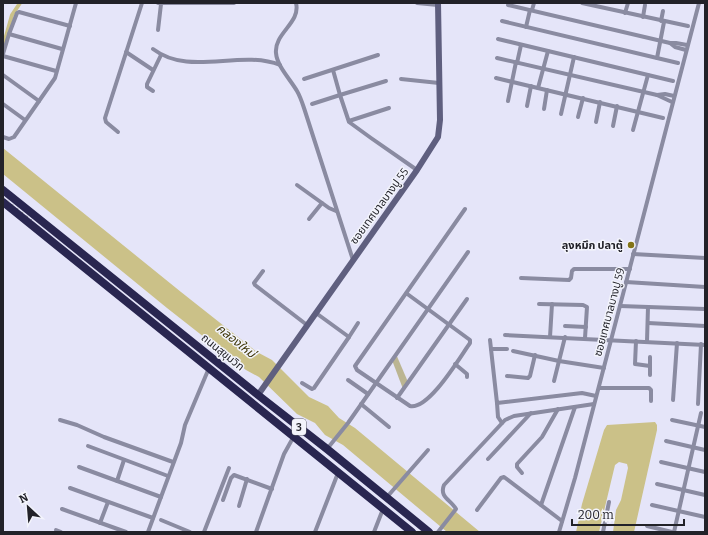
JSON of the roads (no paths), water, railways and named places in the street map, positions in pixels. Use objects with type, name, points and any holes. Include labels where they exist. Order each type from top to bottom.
[{"type":"highway","name":"ถนนสุขุมวิท","points":[[3,190],[258,395],[330,446],[429,532]]},
{"type":"highway","name":"ถนนสุขุมวิท","points":[[3,202],[412,532]]},
{"type":"highway","points":[[162,330],[168,322]]},
{"type":"street","points":[[3,137],[6,139],[11,139],[53,82],[70,26],[75,3]]},
{"type":"street","points":[[118,132],[106,122],[105,118],[142,3]]},
{"type":"street","points":[[158,30],[160,24],[158,3],[234,3]]},
{"type":"street","points":[[296,3],[297,14],[282,36],[276,48],[277,58],[301,99],[352,260]]},
{"type":"street","points":[[418,3],[438,4]]},
{"type":"street","points":[[526,27],[534,3]]},
{"type":"street","points":[[582,3],[688,26]]},
{"type":"street","points":[[608,9],[609,3]]},
{"type":"street","points":[[626,13],[628,3]]},
{"type":"street","name":"ซอยเทศบาลบางปู 59","points":[[559,532],[604,368],[699,3]]},
{"type":"street","name":"ซอยเทศบาลบางปู 55","points":[[258,395],[417,170],[439,134],[438,4]]},
{"type":"street","points":[[508,5],[514,5],[670,43],[675,47],[687,47]]},
{"type":"street","points":[[643,17],[645,5]]},
{"type":"street","points":[[657,58],[661,41],[663,11]]},
{"type":"street","points":[[56,71],[3,55],[15,14],[20,12],[70,26]]},
{"type":"street","points":[[502,21],[678,63]]},
{"type":"street","points":[[9,34],[62,49]]},
{"type":"street","points":[[498,39],[674,81]]},
{"type":"street","points":[[508,101],[521,45]]},
{"type":"street","points":[[153,49],[161,55],[184,62],[256,60],[280,64]]},
{"type":"street","points":[[538,88],[548,51]]},
{"type":"street","points":[[126,52],[153,70]]},
{"type":"street","points":[[153,91],[147,85],[161,55]]},
{"type":"street","points":[[304,79],[378,55]]},
{"type":"street","points":[[561,114],[574,57]]},
{"type":"street","points":[[497,58],[657,95],[672,102]]},
{"type":"street","points":[[333,70],[349,121],[417,170]]},
{"type":"street","points":[[3,75],[39,101]]},
{"type":"street","points":[[633,130],[648,75]]},
{"type":"street","points":[[496,78],[663,118]]},
{"type":"street","points":[[401,80],[439,83]]},
{"type":"street","points":[[312,104],[386,81]]},
{"type":"street","points":[[527,106],[531,86]]},
{"type":"street","points":[[544,109],[547,90]]},
{"type":"street","points":[[657,95],[665,94],[674,96]]},
{"type":"street","points":[[578,117],[583,98]]},
{"type":"street","points":[[596,122],[600,102]]},
{"type":"street","points":[[3,104],[26,120]]},
{"type":"street","points":[[613,126],[617,106]]},
{"type":"street","points":[[349,121],[389,108]]},
{"type":"street","points":[[297,185],[336,211]]},
{"type":"street","points":[[309,219],[322,203]]},
{"type":"street","points":[[406,293],[470,340],[470,343],[436,390],[417,406],[410,406],[397,398],[357,370],[355,366],[406,293],[465,209]]},
{"type":"street","points":[[330,446],[348,423],[468,252]]},
{"type":"street","points":[[634,254],[705,258]]},
{"type":"street","points":[[521,278],[569,280],[574,269],[630,269]]},
{"type":"street","points":[[263,271],[254,283],[255,285],[307,325]]},
{"type":"street","points":[[626,282],[705,286]]},
{"type":"street","points":[[397,398],[467,299]]},
{"type":"street","points":[[539,304],[585,306],[587,308],[585,338]]},
{"type":"street","points":[[550,337],[552,304]]},
{"type":"street","points":[[620,306],[705,309]]},
{"type":"street","points":[[647,341],[648,306]]},
{"type":"street","points":[[316,313],[349,337]]},
{"type":"street","points":[[302,383],[312,389],[314,388],[358,323]]},
{"type":"street","points":[[648,323],[705,326]]},
{"type":"street","points":[[565,326],[586,327]]},
{"type":"street","points":[[505,335],[703,344],[698,404]]},
{"type":"street","points":[[554,382],[565,338]]},
{"type":"street","points":[[490,340],[498,417],[502,422]]},
{"type":"street","points":[[636,341],[635,364],[650,366]]},
{"type":"street","points":[[673,400],[677,343]]},
{"type":"street","points":[[491,349],[507,348]]},
{"type":"street","points":[[513,351],[559,361],[604,368]]},
{"type":"street","points":[[508,376],[528,378],[530,376],[535,355]]},
{"type":"street","points":[[650,357],[650,374]]},
{"type":"street","points":[[455,364],[467,374],[467,377]]},
{"type":"street","points":[[148,532],[183,437],[185,425],[209,368]]},
{"type":"street","points":[[348,380],[368,394]]},
{"type":"street","points":[[598,388],[649,388],[651,390],[651,401]]},
{"type":"street","points":[[497,403],[582,393],[596,396]]},
{"type":"street","points":[[361,404],[389,427]]},
{"type":"street","points":[[439,531],[456,510],[455,506],[443,493],[444,485],[502,422],[510,417],[530,413],[594,404]]},
{"type":"street","points":[[541,505],[575,407]]},
{"type":"street","points":[[522,472],[517,467],[517,464],[542,437],[558,409]]},
{"type":"street","points":[[488,459],[530,413]]},
{"type":"street","points":[[647,526],[673,532],[701,413]]},
{"type":"street","points":[[60,420],[74,423],[173,462]]},
{"type":"street","points":[[672,420],[705,427]]},
{"type":"street","points":[[256,532],[284,454],[294,436]]},
{"type":"street","points":[[666,441],[705,450]]},
{"type":"street","points":[[88,446],[168,476]]},
{"type":"street","points":[[387,497],[428,450]]},
{"type":"street","points":[[117,481],[124,460]]},
{"type":"street","points":[[661,462],[705,472]]},
{"type":"street","points":[[79,467],[160,497]]},
{"type":"street","points":[[204,532],[229,468]]},
{"type":"street","points":[[316,532],[338,473]]},
{"type":"street","points":[[223,500],[231,476],[236,475],[272,489]]},
{"type":"street","points":[[477,510],[502,477],[562,521]]},
{"type":"street","points":[[239,506],[248,479]]},
{"type":"street","points":[[658,484],[705,495]]},
{"type":"street","points":[[70,488],[153,518]]},
{"type":"street","points":[[100,523],[108,502]]},
{"type":"street","points":[[603,532],[609,502]]},
{"type":"street","points":[[652,505],[705,517]]},
{"type":"street","points":[[374,532],[383,508]]},
{"type":"street","points":[[62,509],[126,532]]},
{"type":"street","points":[[161,520],[190,532]]},
{"type":"street","points":[[56,530],[61,532]]},
{"type":"water","name":"คลองใหม่","points":[[3,148],[257,352],[272,360],[309,397],[328,406],[339,418],[355,428],[480,532],[447,532],[343,445],[325,435],[315,423],[297,414],[259,377],[246,370],[167,308],[3,174]]},
{"type":"water","points":[[655,422],[657,425],[657,430],[634,532],[613,532],[616,510],[621,500],[628,468],[627,464],[619,462],[615,465],[599,532],[576,532],[582,504],[604,430],[607,425]]},
{"type":"waterway","points":[[3,47],[12,15],[20,3]]},
{"type":"railway","points":[[3,197],[32,220]]},
{"type":"place","name":"ลุงหมึก ปลาตู้","points":[[631,245]]}]
